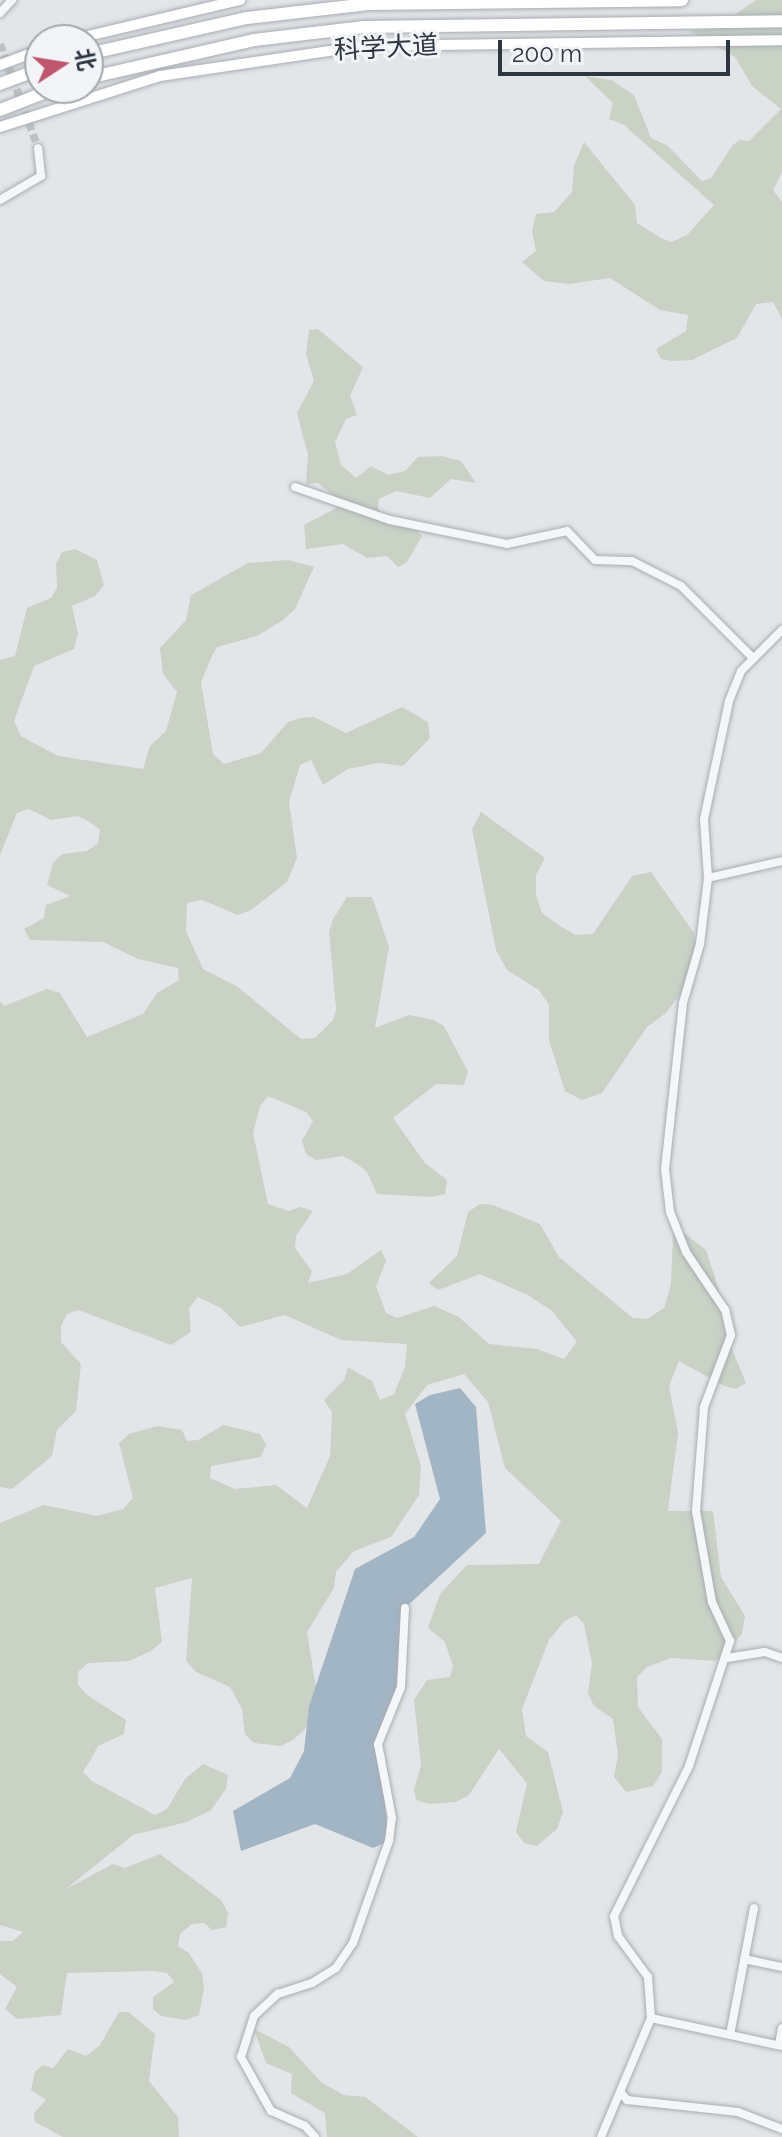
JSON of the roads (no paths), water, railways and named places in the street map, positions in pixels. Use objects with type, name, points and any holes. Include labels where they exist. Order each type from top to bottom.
[{"type":"highway","name":"科学大道","points":[[104,50],[247,18],[368,4],[682,0]]},
{"type":"highway","name":"科学大道","points":[[104,74],[254,40],[364,27],[782,21]]},
{"type":"highway","points":[[0,84],[24,75]]},
{"type":"highway","points":[[0,110],[24,101]]},
{"type":"main road","points":[[104,32],[240,0]]},
{"type":"main road","name":"科学大道","points":[[0,127],[160,76],[364,46],[782,40]]},
{"type":"main road","points":[[0,65],[24,56]]},
{"type":"street","points":[[0,13],[12,0]]},
{"type":"street","points":[[0,200],[41,176],[38,148]]},
{"type":"street","points":[[295,487],[390,520],[507,544],[567,531],[595,560],[632,561],[681,586],[753,658]]},
{"type":"street","points":[[601,2137],[622,2094],[651,2018],[648,1977],[618,1936],[614,1916],[689,1766],[727,1658],[730,1641],[712,1602],[696,1511],[704,1407],[731,1335],[725,1310],[686,1252],[670,1212],[665,1169],[683,1003],[700,944],[708,878],[704,819],[729,701],[753,658],[782,630]]},
{"type":"street","points":[[708,878],[782,861]]},
{"type":"street","points":[[315,2137],[305,2126],[271,2111],[241,2057],[254,2016],[278,1994],[312,1983],[336,1968],[353,1943],[389,1841],[392,1818],[378,1744],[401,1687],[405,1608]]},
{"type":"street","points":[[727,1658],[765,1652],[782,1658]]},
{"type":"street","points":[[730,2035],[754,1908]]},
{"type":"street","points":[[744,1959],[782,1967]]},
{"type":"street","points":[[651,2018],[781,2045],[782,2028]]},
{"type":"street","points":[[622,2094],[627,2100],[738,2112],[782,2129]]},
{"type":"water","points":[[460,1388],[476,1407],[486,1533],[405,1608],[401,1687],[378,1744],[389,1841],[373,1848],[315,1824],[241,1851],[233,1811],[290,1778],[304,1751],[309,1706],[355,1569],[414,1537],[440,1499],[415,1404],[430,1395]]},
{"type":"tunnel","points":[[0,44],[38,148]]}]
